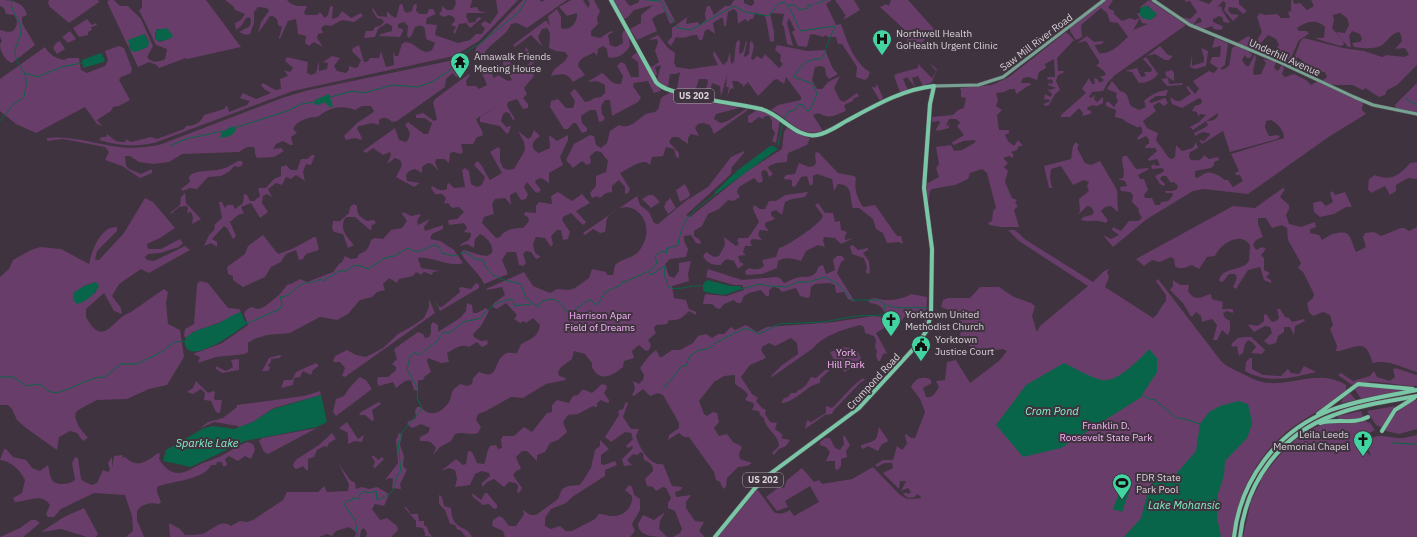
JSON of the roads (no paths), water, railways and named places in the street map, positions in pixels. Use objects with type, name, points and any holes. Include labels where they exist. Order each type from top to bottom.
[{"type":"highway","name":"US 202","points":[[611,0],[656,82],[661,87],[768,111],[806,134],[822,134],[886,100],[927,87]]},
{"type":"highway","points":[[932,95],[927,87],[934,84]]},
{"type":"highway","name":"Crompond Road","points":[[715,537],[755,488],[770,474],[858,410],[917,345],[927,330],[931,313],[932,250],[924,188],[934,84]]},
{"type":"highway","points":[[1234,537],[1240,508],[1253,476],[1270,452],[1291,432],[1358,384],[1402,389],[1417,389]]},
{"type":"highway","points":[[1291,432],[1311,420],[1337,408],[1417,389]]},
{"type":"highway","points":[[1240,537],[1246,507],[1260,476],[1281,448],[1304,430],[1340,413],[1417,396]]},
{"type":"highway","points":[[1382,431],[1397,409],[1417,396]]},
{"type":"highway","points":[[1304,430],[1327,421],[1356,421],[1368,417]]},
{"type":"main road","name":"Saw Mill River Road","points":[[934,84],[978,85],[1003,77],[1015,70],[1104,0]]},
{"type":"main road","name":"Underhill Avenue","points":[[1153,0],[1196,28],[1277,60],[1354,97],[1378,106],[1417,114]]},
{"type":"water","points":[[1146,5],[1157,14],[1151,20],[1142,18],[1140,15],[1140,9]]},
{"type":"water","points":[[167,28],[173,36],[170,39],[160,41],[155,40],[156,30]]},
{"type":"water","points":[[144,34],[149,42],[148,47],[135,52],[131,51],[128,40]]},
{"type":"water","points":[[101,53],[105,60],[104,62],[83,68],[82,60]]},
{"type":"water","points":[[329,94],[333,107],[329,107],[325,102],[318,105],[314,104],[315,100]]},
{"type":"water","points":[[233,126],[236,129],[232,135],[220,138],[222,132]]},
{"type":"water","points":[[770,146],[778,149],[715,195],[715,192],[738,170]]},
{"type":"water","points":[[707,280],[731,286],[740,286],[742,289],[724,295],[705,292],[703,290],[703,284]]},
{"type":"water","points":[[96,282],[99,286],[90,297],[77,304],[74,301],[73,293],[84,286]]},
{"type":"water","points":[[241,312],[245,321],[248,323],[226,339],[205,349],[196,351],[189,350],[185,345],[185,339],[192,333],[217,324]]},
{"type":"water","name":"Crom Pond","points":[[1149,349],[1157,358],[1157,372],[1140,398],[1061,448],[1023,457],[996,425],[1026,385],[1064,363],[1093,377],[1108,380],[1128,369]]},
{"type":"water","name":"Sparkle Lake","points":[[321,395],[327,422],[317,427],[245,441],[191,467],[163,461],[166,450],[204,428],[213,426],[234,429],[253,422],[273,409]]},
{"type":"water","name":"Lake Mohansic","points":[[1238,401],[1248,404],[1252,422],[1247,438],[1225,461],[1224,475],[1218,494],[1217,517],[1221,537],[1124,537],[1141,518],[1149,488],[1154,481],[1157,478],[1176,474],[1196,451],[1200,424],[1209,412],[1220,406]]},
{"type":"water","name":"FDR State Park Pool","points":[[1121,487],[1130,490],[1122,512],[1113,509]]},
{"type":"waterway","points":[[0,121],[14,104],[24,97],[26,85],[25,75],[15,56],[15,49],[21,29],[19,21],[12,8],[12,0]]},
{"type":"waterway","points":[[330,97],[353,91],[363,93],[393,85],[417,87],[432,82],[450,70],[458,57],[482,42],[519,12],[526,0]]},
{"type":"waterway","points":[[647,0],[661,1],[664,5],[664,10],[674,23]]},
{"type":"waterway","points":[[816,4],[825,0]]},
{"type":"waterway","points":[[676,25],[678,28],[691,30],[734,6],[745,12],[769,16],[778,4],[784,2],[789,7],[801,31],[835,26],[826,48]]},
{"type":"waterway","points":[[789,5],[795,5],[799,10],[808,8],[808,5],[812,5]]},
{"type":"waterway","points":[[784,119],[788,112],[795,110],[798,104],[803,105],[807,111],[810,110],[817,94],[813,84],[794,77],[805,63],[808,61],[821,59],[826,50]]},
{"type":"waterway","points":[[24,73],[38,77],[61,67],[82,63]]},
{"type":"waterway","points":[[1405,98],[1417,105]]},
{"type":"waterway","points":[[234,128],[290,110],[301,104],[314,102]]},
{"type":"waterway","points":[[778,145],[783,122]]},
{"type":"waterway","points":[[170,146],[186,139],[223,131]]},
{"type":"waterway","points":[[460,254],[465,252],[476,259],[483,260],[487,269],[493,275],[504,280],[521,284],[526,298],[538,307],[542,301],[550,299],[556,300],[566,311],[572,312],[588,300],[591,300],[596,305],[598,304],[605,292],[621,285],[623,281],[625,282],[651,270],[657,263],[655,256],[662,251],[667,253],[666,249],[678,245],[683,226],[690,215],[716,194]]},
{"type":"waterway","points":[[248,323],[280,309],[282,303],[280,297],[284,297],[302,284],[314,282],[320,279],[323,281],[339,271],[346,271],[355,265],[368,269],[385,258],[394,256],[408,248],[418,251],[434,245],[439,247],[442,253],[453,256],[457,255]]},
{"type":"waterway","points":[[649,272],[651,275],[664,266],[664,276],[668,287],[676,289],[702,286]]},
{"type":"waterway","points":[[741,289],[760,284],[787,287],[797,282],[809,282],[825,277],[838,284],[852,300],[879,300],[889,306],[902,308],[928,308]]},
{"type":"waterway","points":[[358,537],[355,520],[344,504],[348,500],[351,501],[353,498],[359,499],[360,494],[363,491],[369,493],[376,491],[377,500],[392,491],[398,474],[401,472],[398,442],[401,440],[401,434],[421,410],[421,406],[417,398],[418,389],[407,369],[410,357],[414,352],[419,355],[437,341],[444,332],[450,333],[463,322],[481,318],[490,308],[499,302],[513,300],[515,306],[531,304]]},
{"type":"waterway","points":[[663,389],[682,366],[686,366],[690,356],[697,351],[710,348],[715,343],[743,329],[748,329],[759,334],[779,324],[823,322],[857,316],[882,315],[886,312],[884,305]]},
{"type":"waterway","points":[[0,377],[13,377],[26,386],[38,384],[51,392],[62,391],[91,379],[105,377],[121,364],[137,364],[163,351],[174,342],[186,341]]},
{"type":"waterway","points":[[1142,395],[1156,400],[1177,418],[1200,424]]},
{"type":"waterway","points":[[1392,443],[1417,444]]},
{"type":"place","name":"Northwell Health GoHealth Urgent Clinic","points":[[882,56]]},
{"type":"place","name":"Amawalk Friends Meeting House","points":[[460,79]]},
{"type":"place","name":"Yorktown United Methodist Church","points":[[891,337]]},
{"type":"place","name":"Yorktown Justice Court","points":[[921,362]]},
{"type":"place","name":"Leila Leeds Memorial Chapel","points":[[1363,457]]},
{"type":"place","name":"FDR State Park Pool","points":[[1122,500]]},
{"type":"park label","name":"Harrison Apar Field of Dreams","points":[[600,320]]},
{"type":"park label","name":"York Hill Park","points":[[846,358]]},
{"type":"park label","name":"Franklin D. Roosevelt State Park","points":[[1106,430]]}]
